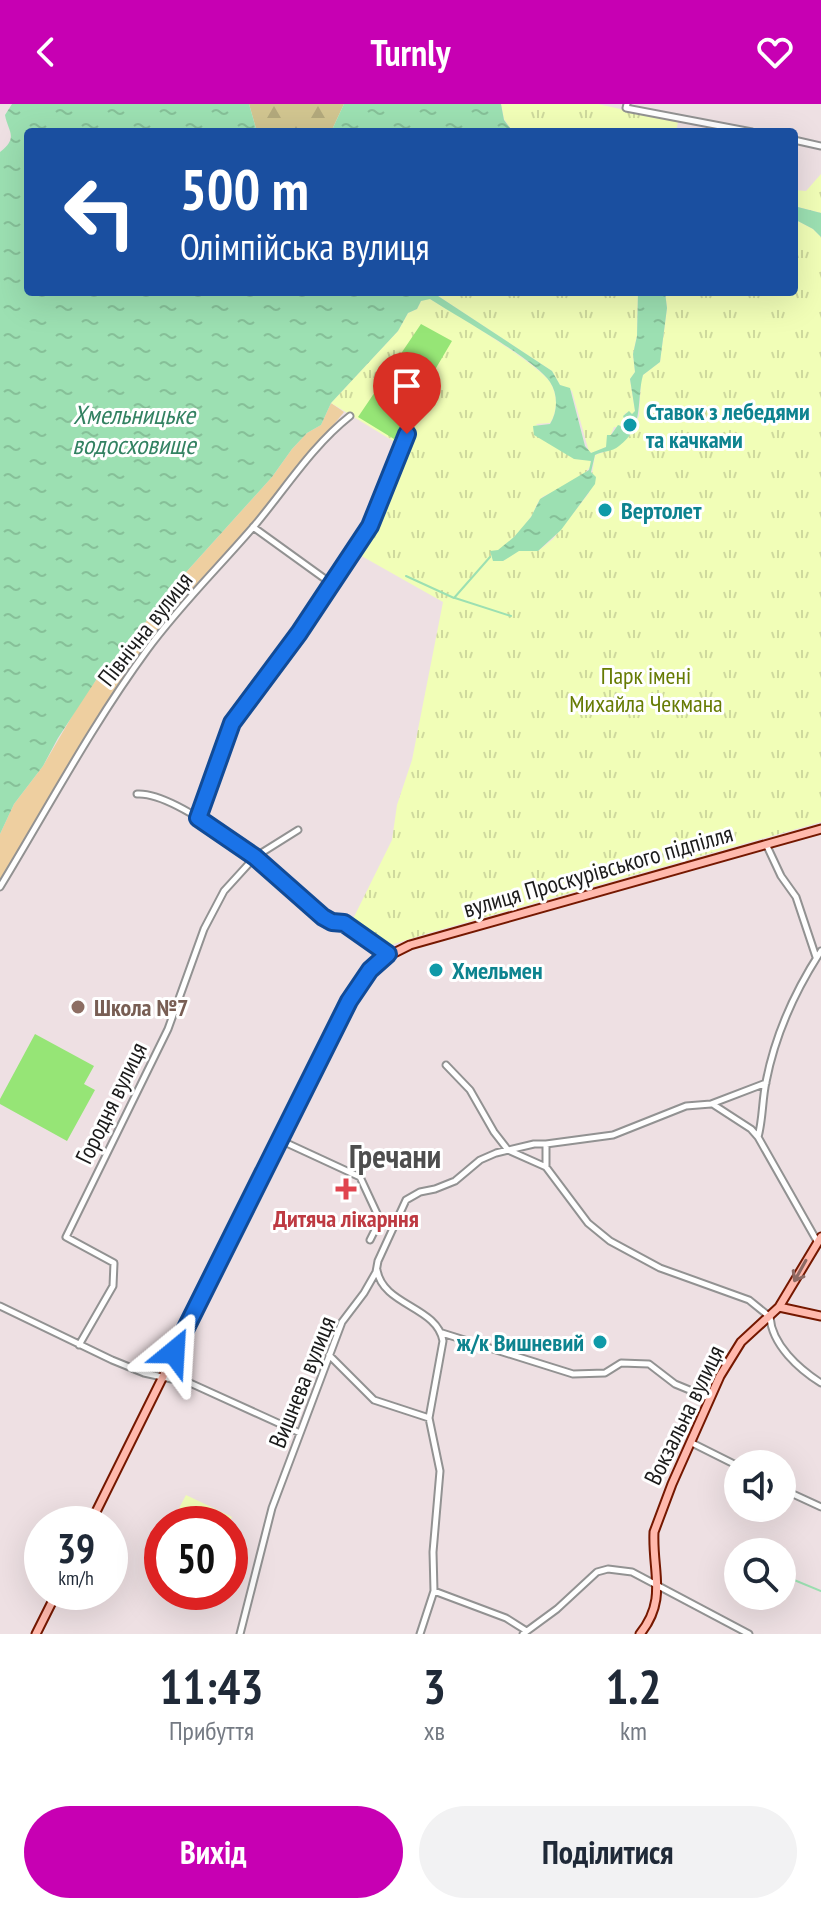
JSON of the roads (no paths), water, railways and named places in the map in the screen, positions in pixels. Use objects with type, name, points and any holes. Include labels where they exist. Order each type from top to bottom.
[{"type":"main road","name":"вулиця Проскурівського підпілля","points":[[388,954],[410,945],[821,829]]},
{"type":"main road","points":[[99,1506],[349,1001],[370,970],[388,954]]},
{"type":"main road","name":"Вокзальна вулиця","points":[[640,1634],[655,1611],[654,1532],[709,1398],[741,1342],[779,1307],[819,1239]]},
{"type":"main road","points":[[779,1307],[821,1316]]},
{"type":"main road","points":[[36,1634],[48,1610]]},
{"type":"street","points":[[627,106],[733,128]]},
{"type":"street","points":[[798,141],[821,146]]},
{"type":"street","name":"Північна вулиця","points":[[0,887],[109,706],[148,648],[253,527],[327,434],[350,416]]},
{"type":"street","points":[[198,818],[232,723],[370,526],[407,434]]},
{"type":"street","points":[[253,527],[332,584]]},
{"type":"street","points":[[137,794],[156,796],[198,818],[255,857],[323,917],[344,923],[388,954]]},
{"type":"street","points":[[255,857],[298,830]]},
{"type":"street","points":[[766,844],[781,876],[796,897],[816,958]]},
{"type":"street","name":"Городня вулиця","points":[[79,1345],[113,1286],[114,1263],[66,1237],[168,1029],[204,929],[224,891],[255,857]]},
{"type":"street","points":[[758,1137],[766,1083],[787,1014],[821,951]]},
{"type":"street","points":[[446,1065],[466,1084],[508,1150],[546,1167],[588,1223],[610,1241],[660,1268],[749,1300],[770,1317],[770,1328],[788,1356],[821,1383]]},
{"type":"street","name":"Вишнева вулиця","points":[[240,1634],[272,1508],[329,1355],[342,1322],[376,1272],[406,1200],[455,1181],[480,1160],[496,1153],[534,1144],[613,1135],[686,1106],[711,1104],[766,1083]]},
{"type":"street","points":[[711,1104],[720,1107],[758,1137],[819,1239]]},
{"type":"street","points":[[279,1140],[360,1177],[380,1220],[370,1240]]},
{"type":"street","points":[[546,1144],[546,1167]]},
{"type":"street","points":[[378,1261],[381,1283],[395,1297],[436,1325],[443,1341],[429,1418],[440,1471],[433,1552],[434,1591],[420,1634]]},
{"type":"street","points":[[0,1306],[144,1373],[190,1383],[300,1433]]},
{"type":"street","points":[[442,1333],[573,1374],[605,1373],[621,1363],[649,1364],[675,1384],[709,1398]]},
{"type":"street","points":[[329,1355],[374,1400],[429,1418]]},
{"type":"street","points":[[692,1443],[724,1459]]},
{"type":"street","points":[[796,1495],[821,1507]]},
{"type":"street","points":[[434,1591],[506,1618],[524,1632],[557,1609],[597,1572],[608,1569],[632,1572],[749,1634]]},
{"type":"water","name":"Хмельницьке водосховище","points":[[12,104],[249,104],[256,128],[24,128],[24,296],[438,296],[552,371],[560,385],[570,388],[585,446],[591,453],[606,447],[607,435],[611,435],[618,425],[624,427],[623,416],[635,411],[630,379],[635,372],[633,354],[637,336],[638,296],[666,296],[667,308],[660,362],[643,375],[636,422],[627,439],[616,448],[595,455],[591,472],[596,477],[595,484],[561,530],[538,551],[519,551],[503,561],[493,561],[490,551],[498,550],[514,537],[531,517],[540,499],[589,470],[591,461],[574,459],[534,435],[533,426],[550,424],[556,408],[553,387],[542,373],[512,350],[430,299],[421,301],[417,309],[408,313],[398,331],[331,403],[321,425],[307,433],[292,449],[272,477],[160,601],[136,636],[98,677],[43,766],[14,804],[0,834],[0,152],[11,138],[5,115]]},
{"type":"water","points":[[344,104],[501,104],[504,120],[510,128],[333,128]]},
{"type":"water","points":[[798,207],[821,213],[821,237],[798,221]]},
{"type":"waterway","points":[[406,576],[454,598],[490,557]]},
{"type":"waterway","points":[[455,598],[511,616]]},
{"type":"waterway","points":[[796,1581],[821,1591]]},
{"type":"place","name":"Ставок з лебедями та качками","points":[[630,425]]},
{"type":"place","name":"Вертолет","points":[[605,510]]},
{"type":"place","name":"Хмельмен","points":[[436,970]]},
{"type":"place","name":"Школа №7","points":[[78,1007]]},
{"type":"place","name":"Дитяча лікарння","points":[[346,1189]]},
{"type":"place","name":"ж/к Вишневий","points":[[600,1342]]},
{"type":"district","name":"Гречани","points":[[395,1156]]},
{"type":"park label","name":"Парк імені Михайла Чекмана","points":[[646,689]]}]
